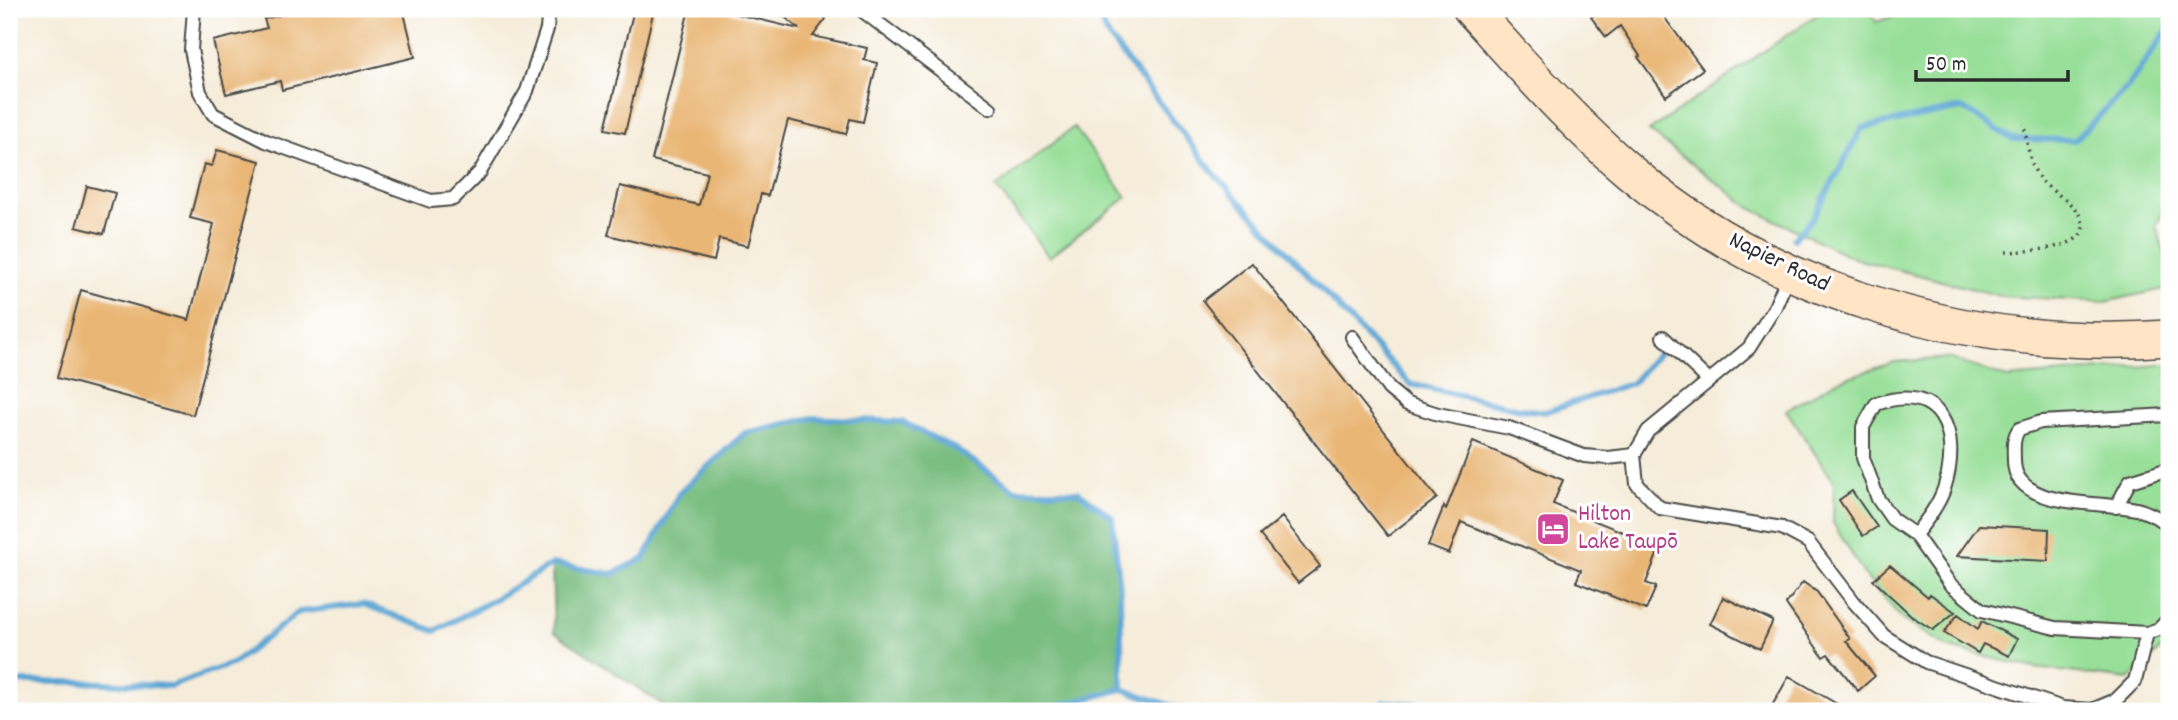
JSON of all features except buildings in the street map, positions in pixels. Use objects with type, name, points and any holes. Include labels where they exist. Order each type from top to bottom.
[{"type":"main road","name":"Napier Road","points":[[1471,9],[1552,97],[1630,171],[1708,228],[1790,272],[1858,300],[1961,328],[2078,340],[2131,341],[2169,338]]},
{"type":"lane","points":[[194,9],[191,50],[200,92],[213,114],[266,141],[431,201],[453,199],[480,172],[527,91],[547,29],[549,9]]},
{"type":"lane","points":[[860,9],[990,108]]},
{"type":"lane","points":[[1790,272],[1775,307],[1749,348],[1648,431],[1634,455],[1637,484],[1660,508],[1782,528],[1808,542],[1884,636],[1926,662],[2063,708],[2092,710],[2116,700],[2135,681],[2147,633]]},
{"type":"lane","points":[[1352,337],[1389,389],[1407,404],[1438,414],[1509,428],[1584,456],[1608,458],[1634,455]]},
{"type":"lane","points":[[1662,337],[1709,381]]},
{"type":"lane","points":[[1915,536],[1944,489],[1950,438],[1944,417],[1927,404],[1917,398],[1889,400],[1876,404],[1863,427],[1863,458],[1878,499],[1892,519],[1915,536],[1950,584],[1982,610],[2054,628],[2147,633],[2159,629],[2169,618]]},
{"type":"lane","points":[[2169,415],[2041,422],[2019,429],[2014,438],[2014,468],[2021,484],[2040,494],[2064,501],[2140,510],[2169,524]]},
{"type":"lane","points":[[2116,507],[2130,481],[2169,469]]},
{"type":"path","points":[[2006,252],[2050,248],[2069,243],[2083,232],[2083,222],[2074,208],[2040,180],[2032,160],[2024,124]]},
{"type":"green space","points":[[1825,9],[1868,9],[1876,22],[1917,9],[2169,9],[2169,199],[2156,226],[2169,265],[2169,288],[2105,302],[2000,296],[1856,259],[1750,208],[1649,131]]},
{"type":"green space","points":[[1074,127],[1127,197],[1049,257],[996,187]]},
{"type":"green space","points":[[1948,358],[2007,378],[2169,364],[2169,642],[2129,679],[2034,668],[1949,648],[1903,620],[1865,576],[1833,523],[1834,482],[1786,410],[1837,381],[1894,362]]},
{"type":"green space","points":[[813,418],[902,422],[955,449],[1015,490],[1078,492],[1112,517],[1120,589],[1122,689],[1040,711],[672,711],[554,632],[552,564],[612,574],[643,559],[680,492],[745,433]]},
{"type":"waterway","points":[[1093,9],[1111,40],[1216,176],[1410,384],[1520,409],[1545,412],[1632,383],[1663,348]]},
{"type":"waterway","points":[[1794,239],[1813,218],[1862,128],[1962,108],[2012,139],[2075,140],[2128,87],[2169,27]]},
{"type":"waterway","points":[[9,682],[171,686],[234,663],[299,612],[363,604],[435,631],[552,564],[612,574],[644,559],[680,492],[745,433],[813,418],[902,422],[955,449],[1015,490],[1078,492],[1112,517],[1120,589],[1122,689]]},
{"type":"waterway","points":[[1040,711],[1122,689],[1187,711]]},
{"type":"waterway","points":[[1373,711],[1384,702],[1444,705],[1451,711]]},
{"type":"place","name":"Hilton Lake Taupō","points":[[1553,529]]}]
